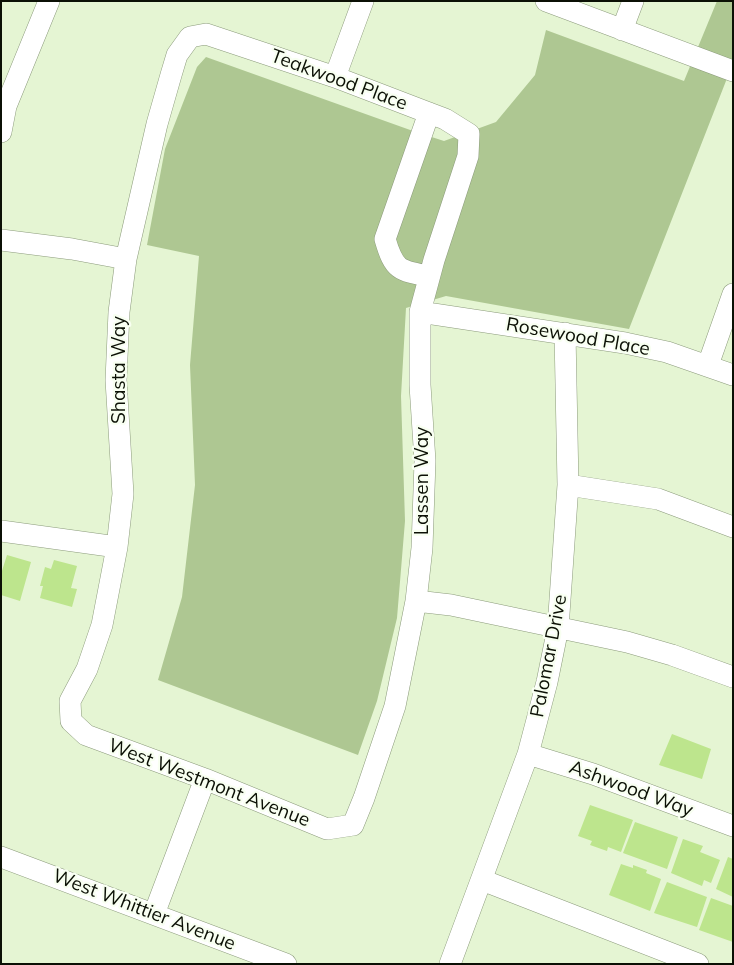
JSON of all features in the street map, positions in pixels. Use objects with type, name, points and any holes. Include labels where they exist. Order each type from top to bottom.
[{"type":"street","points":[[1,132],[4,105],[49,1]]},
{"type":"street","points":[[335,77],[363,1]]},
{"type":"street","points":[[546,1],[733,71]]},
{"type":"street","points":[[622,30],[633,1]]},
{"type":"street","name":"Teakwood Place","points":[[206,34],[335,77],[445,119],[469,134]]},
{"type":"street","name":"Shasta Way","points":[[71,721],[70,701],[86,669],[102,626],[118,547],[123,494],[116,380],[119,312],[126,259],[157,124],[177,55],[190,37],[206,34]]},
{"type":"street","points":[[429,113],[385,239],[388,252],[396,265],[406,272],[429,276]]},
{"type":"street","name":"Lassen Way","points":[[353,825],[364,798],[394,706],[416,601],[422,548],[425,461],[420,385],[420,312],[429,276],[468,156],[469,134]]},
{"type":"street","points":[[1,240],[72,249],[126,259]]},
{"type":"street","points":[[708,365],[733,294]]},
{"type":"street","name":"Rosewood Place","points":[[420,312],[565,333],[667,352],[733,375]]},
{"type":"street","name":"Palomar Drive","points":[[450,964],[528,754],[548,682],[558,628],[568,485],[565,333]]},
{"type":"street","points":[[568,485],[658,499],[733,527]]},
{"type":"street","points":[[1,531],[118,547]]},
{"type":"street","points":[[416,601],[451,604],[627,642],[672,655],[733,677]]},
{"type":"street","name":"West Westmont Avenue","points":[[71,721],[86,735],[205,779],[327,829],[353,825]]},
{"type":"street","name":"Ashwood Way","points":[[528,754],[593,774],[733,826]]},
{"type":"street","points":[[154,914],[205,779]]},
{"type":"street","name":"West Whittier Avenue","points":[[1,857],[286,964]]},
{"type":"street","points":[[482,880],[698,964]]},
{"type":"green space","points":[[717,1],[733,1],[733,63],[629,329],[446,296],[406,308],[401,396],[405,521],[397,618],[377,701],[358,755],[158,680],[182,597],[195,485],[190,365],[199,256],[147,245],[165,149],[197,67],[206,57],[444,141],[496,122],[535,75],[546,30],[684,81]]},
{"type":"building","points":[[7,555],[31,562],[20,601],[1,595],[1,574]]},
{"type":"building","points":[[54,560],[77,566],[71,588],[77,589],[72,607],[40,598],[43,586],[40,586],[45,567],[51,569]]},
{"type":"building","points":[[672,734],[711,749],[702,779],[659,765]]},
{"type":"building","points":[[590,805],[633,820],[621,852],[608,847],[607,851],[590,845],[592,841],[578,836]]},
{"type":"building","points":[[635,822],[678,837],[667,869],[623,853]]},
{"type":"building","points":[[683,839],[703,846],[700,852],[720,860],[711,883],[704,880],[702,886],[671,873]]},
{"type":"building","points":[[728,857],[733,859],[733,897],[716,889]]},
{"type":"building","points":[[621,864],[633,868],[633,865],[647,870],[646,873],[661,879],[650,911],[609,895]]},
{"type":"building","points":[[667,882],[707,897],[697,927],[654,913]]},
{"type":"building","points":[[711,898],[733,906],[733,942],[699,930]]}]
